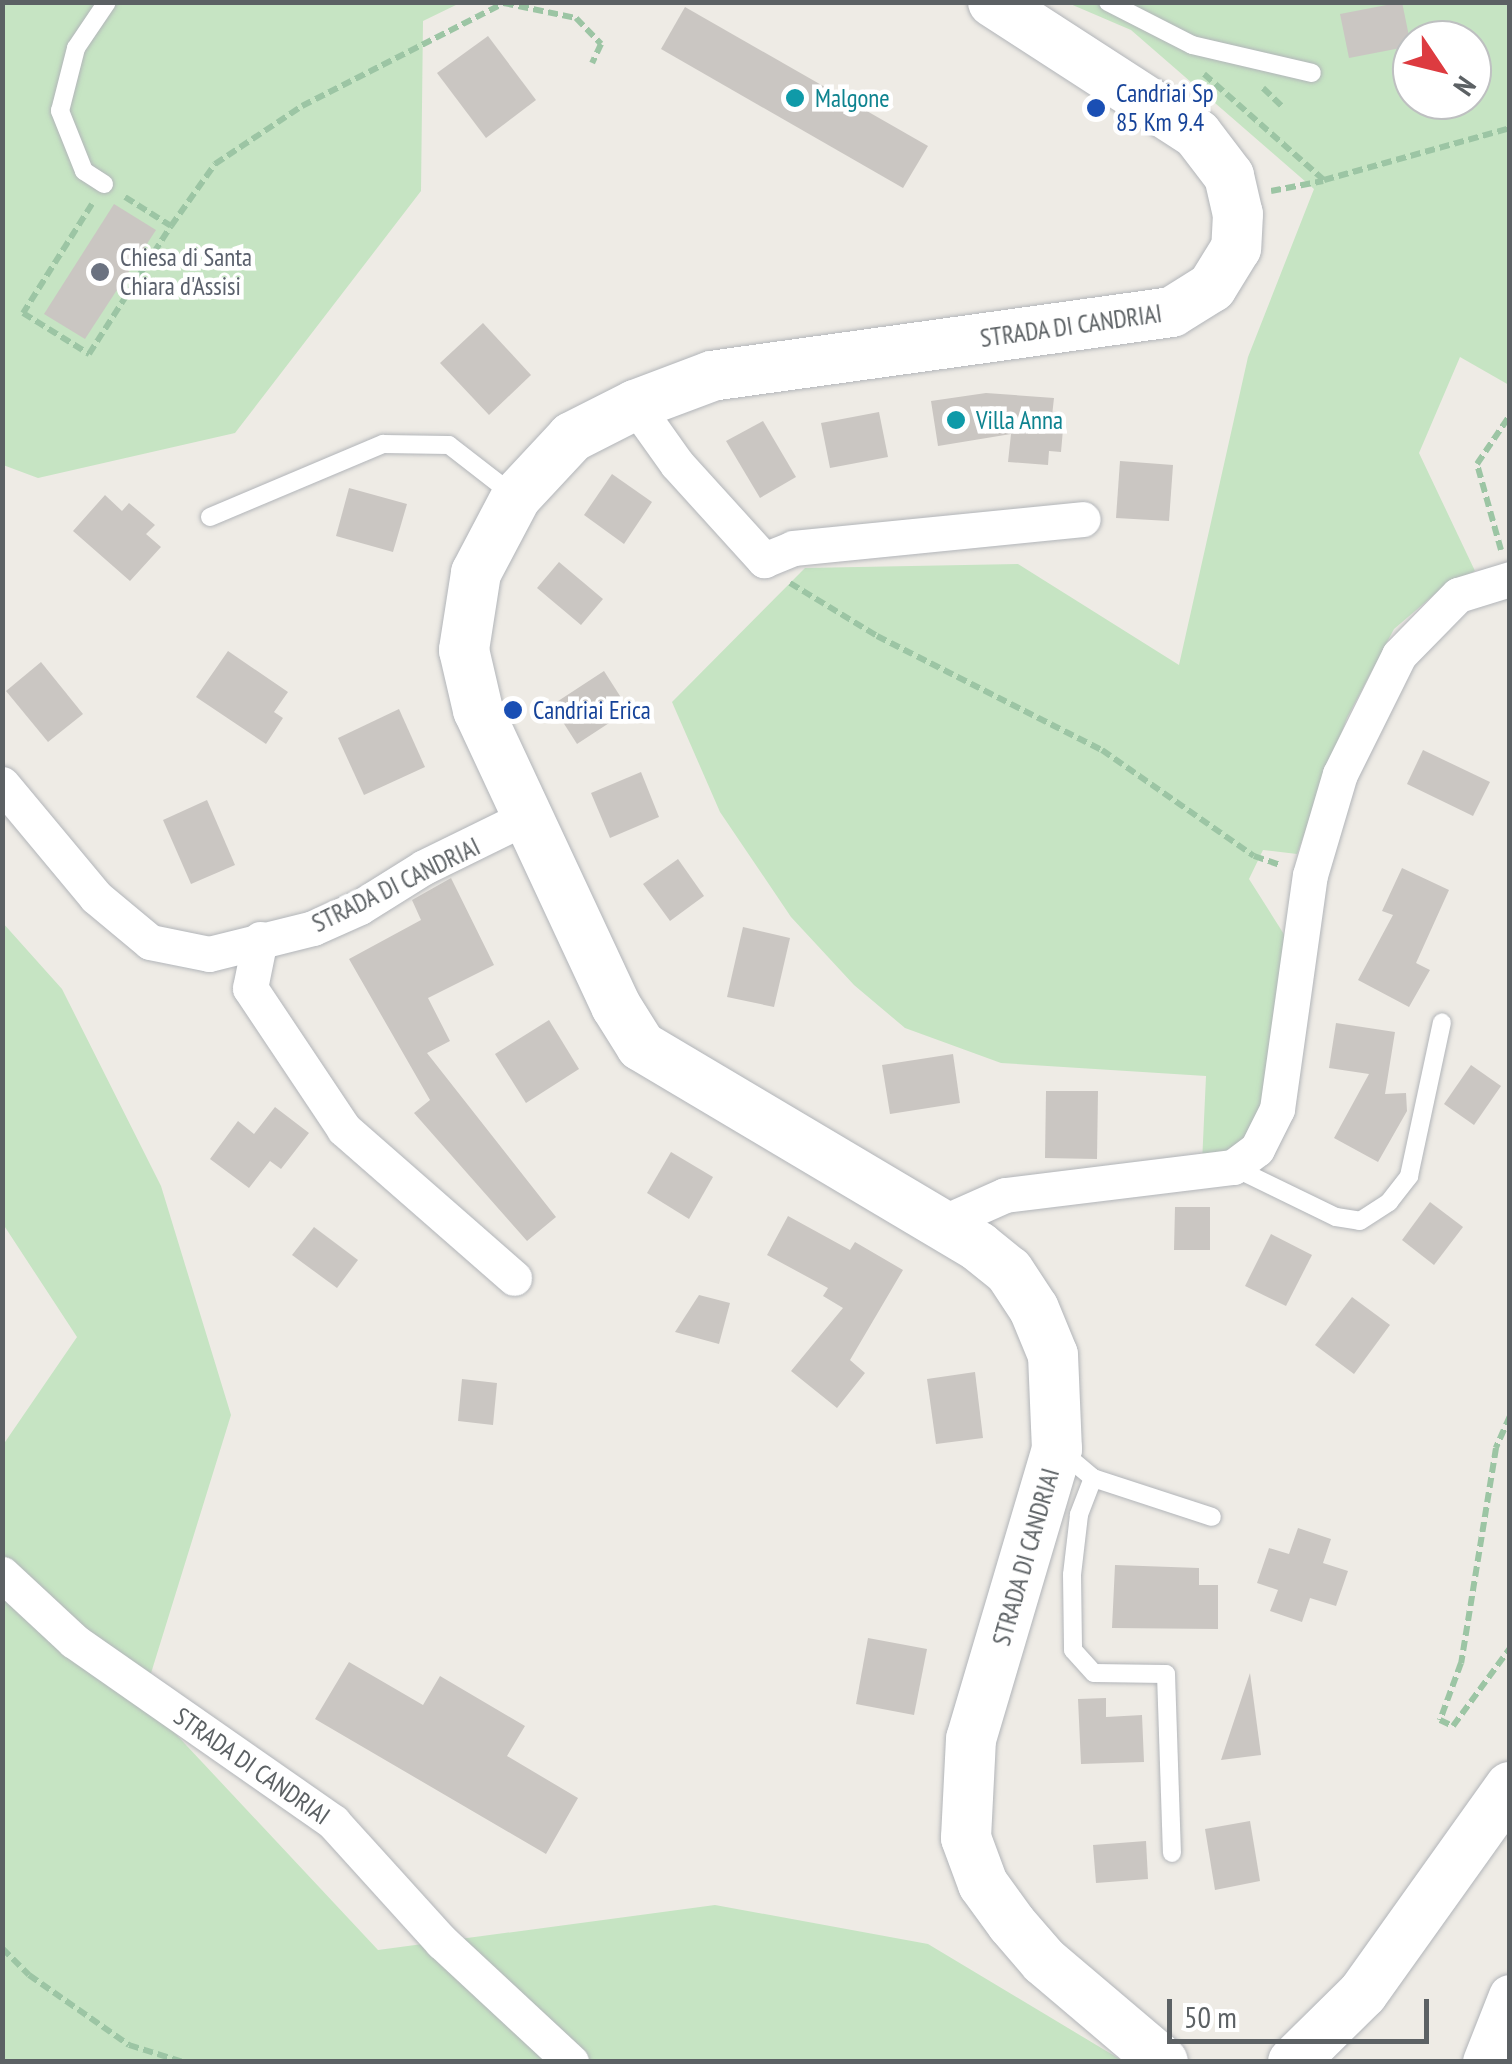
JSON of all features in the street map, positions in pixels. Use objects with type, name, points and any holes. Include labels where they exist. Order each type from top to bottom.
[{"type":"main road","name":"STRADA DI CANDRIAI","points":[[992,2],[1197,134],[1229,176],[1238,214],[1236,248],[1212,287],[1172,312],[712,376],[635,405],[572,437],[516,497],[476,573],[464,650],[478,710],[526,817],[642,1046],[675,1071],[942,1223],[1009,1271],[1034,1309],[1053,1354],[1075,1463],[971,1739],[966,1838],[983,1884],[1034,1948],[1162,2062]]},
{"type":"main road","points":[[1294,2062],[1364,1993],[1510,1787]]},
{"type":"street","points":[[635,405],[677,464],[764,560],[793,548],[1083,518]]},
{"type":"street","points":[[942,1223],[1004,1196],[1233,1166],[1257,1148],[1277,1109],[1310,874],[1362,724],[1411,643],[1458,595],[1509,578]]},
{"type":"street","name":"STRADA DI CANDRIAI","points":[[2,784],[96,897],[150,942],[208,954],[312,928],[360,908],[424,867],[526,817]]},
{"type":"street","points":[[260,939],[250,988],[344,1129],[514,1278]]},
{"type":"street","name":"STRADA DI CANDRIAI","points":[[2,1574],[74,1641],[334,1822],[442,1942],[572,2062]]},
{"type":"street","points":[[1484,2062],[1510,1996]]},
{"type":"lane","points":[[104,184],[84,171],[60,112],[76,48],[107,2]]},
{"type":"lane","points":[[1108,2],[1192,45],[1312,73]]},
{"type":"lane","points":[[210,517],[382,444],[449,445],[516,497]]},
{"type":"lane","points":[[1233,1166],[1336,1217],[1360,1221],[1389,1202],[1409,1176],[1415,1122],[1442,1022]]},
{"type":"lane","name":"STRADA DI CANDRIAI","points":[[1172,1853],[1166,1674],[1094,1673],[1073,1650],[1072,1575],[1079,1515],[1075,1463],[1212,1516]]},
{"type":"path","points":[[170,226],[104,184],[24,313],[89,354],[170,226],[215,164],[302,106],[504,3],[576,18],[601,44],[592,63]]},
{"type":"path","points":[[1192,64],[1324,180],[1510,128]]},
{"type":"path","points":[[1509,578],[1477,464],[1510,414]]},
{"type":"path","points":[[764,560],[824,607],[1102,750],[1254,856]]},
{"type":"path","points":[[1510,1416],[1496,1448],[1465,1648],[1440,1720],[1453,1726],[1510,1648]]},
{"type":"path","points":[[2,1948],[30,1975],[129,2045],[183,2062]]},
{"type":"green space","points":[[3,3],[460,3],[423,21],[421,191],[235,433],[38,478],[3,465]]},
{"type":"green space","points":[[1068,3],[1509,3],[1509,385],[1460,357],[1419,453],[1475,571],[1442,588],[1394,629],[1347,718],[1297,854],[1263,850],[1249,879],[1287,939],[1270,1080],[1254,1132],[1232,1156],[1202,1163],[1206,1076],[1001,1063],[905,1028],[854,985],[791,917],[720,812],[672,702],[805,568],[1018,564],[1179,665],[1248,357],[1314,189],[1131,30]]},
{"type":"green space","points":[[2,922],[62,989],[161,1186],[231,1415],[143,1699],[378,1950],[715,1905],[928,1944],[1123,2061],[3,2061],[3,1445],[77,1337],[3,1224]]},
{"type":"building","points":[[1402,2],[1406,20],[1392,20],[1392,50],[1349,58],[1340,14]]},
{"type":"building","name":"Malgone","points":[[685,7],[928,146],[903,188],[661,49]]},
{"type":"building","points":[[488,36],[536,100],[486,138],[437,73]]},
{"type":"building","name":"Chiesa di Santa Chiara d'Assisi","points":[[114,204],[156,230],[85,339],[44,314]]},
{"type":"building","points":[[483,323],[531,375],[489,415],[440,363]]},
{"type":"building","points":[[986,393],[1054,398],[1052,416],[1064,418],[1061,452],[1049,451],[1048,465],[1008,462],[1011,434],[938,446],[931,401]]},
{"type":"building","points":[[879,412],[888,457],[830,468],[821,423]]},
{"type":"building","points":[[763,421],[796,477],[760,498],[726,441]]},
{"type":"building","points":[[1120,461],[1173,465],[1169,521],[1116,518]]},
{"type":"building","points":[[612,474],[652,502],[624,544],[584,515]]},
{"type":"building","points":[[349,488],[407,504],[393,552],[336,536]]},
{"type":"building","points":[[105,495],[122,511],[129,503],[155,525],[146,534],[161,547],[130,581],[73,531]]},
{"type":"building","points":[[559,562],[603,599],[581,625],[537,588]]},
{"type":"building","points":[[228,651],[288,692],[274,712],[283,718],[266,744],[196,697]]},
{"type":"building","points":[[41,662],[83,714],[48,742],[6,691]]},
{"type":"building","points":[[604,671],[629,710],[577,744],[552,705]]},
{"type":"building","points":[[399,709],[425,767],[364,795],[338,738]]},
{"type":"building","points":[[1423,750],[1490,782],[1473,816],[1407,784]]},
{"type":"building","points":[[641,772],[659,817],[610,838],[591,793]]},
{"type":"building","points":[[207,800],[235,865],[191,884],[163,820]]},
{"type":"building","points":[[678,859],[704,896],[670,921],[643,884]]},
{"type":"building","points":[[1402,868],[1449,890],[1416,963],[1430,970],[1409,1007],[1358,980],[1393,915],[1382,911]]},
{"type":"building","points":[[451,878],[494,965],[428,998],[450,1041],[427,1053],[556,1217],[527,1241],[414,1113],[430,1100],[349,959],[421,920],[412,900]]},
{"type":"building","points":[[743,927],[790,938],[774,1007],[727,997]]},
{"type":"building","points":[[549,1020],[579,1069],[526,1103],[495,1054]]},
{"type":"building","points":[[1336,1023],[1395,1032],[1385,1094],[1406,1093],[1407,1111],[1378,1162],[1334,1138],[1369,1074],[1329,1068]]},
{"type":"building","points":[[953,1054],[960,1103],[890,1114],[882,1065]]},
{"type":"building","points":[[1471,1065],[1501,1086],[1474,1125],[1444,1104]]},
{"type":"building","points":[[1046,1091],[1098,1091],[1097,1159],[1045,1158]]},
{"type":"building","points":[[275,1107],[309,1133],[281,1169],[270,1161],[249,1188],[210,1159],[238,1121],[254,1134]]},
{"type":"building","points":[[671,1152],[713,1177],[689,1219],[647,1193]]},
{"type":"building","points":[[1430,1202],[1463,1227],[1434,1265],[1402,1240]]},
{"type":"building","points":[[1175,1207],[1210,1207],[1210,1250],[1174,1250]]},
{"type":"building","points":[[788,1216],[850,1250],[855,1242],[903,1270],[850,1360],[865,1373],[837,1408],[791,1371],[843,1308],[823,1296],[828,1288],[767,1255]]},
{"type":"building","points":[[314,1227],[358,1260],[337,1288],[292,1255]]},
{"type":"building","points":[[1271,1234],[1312,1255],[1286,1306],[1245,1286]]},
{"type":"building","points":[[699,1295],[730,1303],[719,1344],[675,1332]]},
{"type":"building","points":[[1352,1297],[1390,1325],[1354,1374],[1315,1345]]},
{"type":"building","points":[[975,1372],[983,1438],[936,1444],[927,1379]]},
{"type":"building","points":[[462,1379],[497,1383],[493,1425],[458,1421]]},
{"type":"building","points":[[1298,1528],[1331,1539],[1323,1563],[1348,1571],[1336,1606],[1310,1598],[1302,1622],[1270,1611],[1278,1590],[1257,1583],[1269,1548],[1289,1554]]},
{"type":"building","points":[[1115,1565],[1199,1568],[1199,1585],[1218,1585],[1218,1629],[1112,1628]]},
{"type":"building","points":[[868,1638],[927,1649],[914,1715],[856,1704]]},
{"type":"building","points":[[349,1662],[423,1705],[440,1676],[525,1726],[507,1756],[578,1798],[546,1854],[315,1719]]},
{"type":"building","points":[[1250,1673],[1261,1755],[1221,1760]]},
{"type":"building","points":[[1106,1698],[1106,1717],[1142,1715],[1144,1762],[1081,1764],[1078,1699]]},
{"type":"building","points":[[1250,1821],[1260,1881],[1215,1890],[1205,1829]]},
{"type":"building","points":[[1146,1841],[1148,1879],[1096,1883],[1093,1845]]},
{"type":"place","name":"Malgone","points":[[795,98]]},
{"type":"place","name":"Candriai Sp 85 Km 9.4","points":[[1096,108]]},
{"type":"place","name":"Chiesa di Santa Chiara d'Assisi","points":[[100,272]]},
{"type":"place","name":"Villa Anna","points":[[956,420]]},
{"type":"place","name":"Candriai Erica","points":[[513,710]]}]
